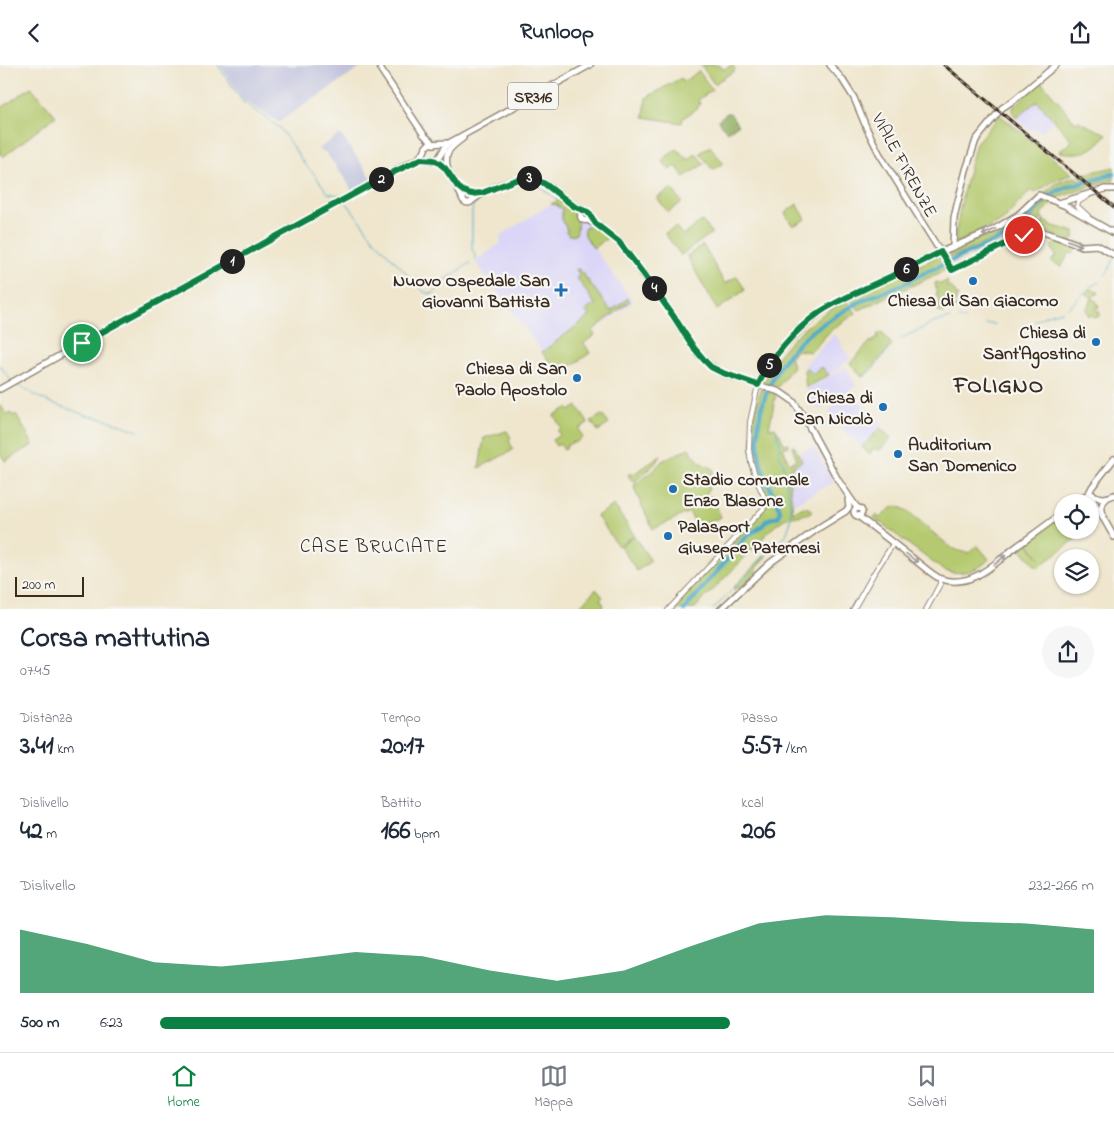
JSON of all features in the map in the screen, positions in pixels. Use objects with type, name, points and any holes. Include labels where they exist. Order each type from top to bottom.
[{"type":"main road","name":"SR316","points":[[0,389],[88,339],[416,161],[424,158],[432,160],[440,157],[448,143],[590,65]]},
{"type":"main road","name":"VIALE FIRENZE","points":[[830,65],[854,98],[879,153],[936,245],[943,252],[951,269],[1034,229],[1082,246],[1097,245],[1114,255]]},
{"type":"main road","points":[[953,247],[954,218],[976,139],[1002,107],[1014,100],[1056,65]]},
{"type":"main road","points":[[378,66],[424,135],[440,148],[447,170],[458,187],[465,203],[468,203],[471,196]]},
{"type":"main road","points":[[447,170],[446,160],[448,153],[461,139],[477,127]]},
{"type":"main road","points":[[424,135],[426,142],[425,157],[439,163],[447,170]]},
{"type":"main road","name":"SR316","points":[[416,161],[429,144],[448,143]]},
{"type":"main road","points":[[463,200],[463,196],[466,194],[471,196],[517,179],[532,178],[545,184],[588,215],[596,224],[619,242],[645,276],[702,359],[711,367],[723,373],[776,390],[787,396],[804,417],[838,480],[858,512]]},
{"type":"main road","points":[[458,187],[471,196]]},
{"type":"main road","points":[[1057,202],[1111,189]]},
{"type":"main road","points":[[760,385],[770,362],[778,352],[821,312],[847,297],[1003,225],[1018,215],[1039,195],[1057,202],[1114,233]]},
{"type":"main road","points":[[575,207],[583,220],[588,215]]},
{"type":"main road","points":[[943,252],[953,240]]},
{"type":"main road","points":[[798,409],[814,442],[848,501],[874,528],[939,578],[951,580],[968,579],[990,568],[1054,519]]},
{"type":"main road","points":[[1089,494],[1092,487],[1114,459]]},
{"type":"main road","points":[[1104,521],[1101,509],[1102,503],[1114,495]]},
{"type":"main road","points":[[1099,498],[1107,498]]},
{"type":"main road","points":[[720,609],[770,563],[846,511],[849,507],[848,501]]},
{"type":"main road","points":[[846,511],[858,512]]},
{"type":"main road","points":[[1099,512],[1114,537]]},
{"type":"street","points":[[1091,220],[1079,209],[1077,206],[1078,202],[1088,196],[1111,189]]},
{"type":"street","points":[[668,609],[764,507],[764,497],[751,462],[749,449],[750,421],[760,385]]},
{"type":"street","points":[[853,609],[894,544]]},
{"type":"street","points":[[926,609],[939,587],[941,581],[939,578]]},
{"type":"street","points":[[939,587],[951,580]]},
{"type":"shaded area","points":[[220,65],[365,65],[279,122],[244,101]]},
{"type":"shaded area","points":[[1036,101],[1054,120],[1041,132],[1035,128],[1029,130],[1016,118]]},
{"type":"shaded area","points":[[340,134],[373,180],[353,192],[326,153],[318,149]]},
{"type":"shaded area","name":"Nuovo Ospedale San Giovanni Battista","points":[[559,200],[576,214],[577,218],[592,223],[609,237],[594,248],[633,302],[550,362],[475,261],[500,244],[501,235]]},
{"type":"shaded area","points":[[834,334],[851,359],[841,368],[806,388],[804,366]]},
{"type":"shaded area","points":[[846,367],[856,386],[821,409],[810,408],[807,389]]},
{"type":"shaded area","points":[[848,394],[854,400],[857,398],[883,424],[862,447],[829,417],[831,414],[829,411],[834,406],[833,403]]},
{"type":"shaded area","points":[[813,446],[834,482],[792,505],[788,470],[802,461],[799,454]]},
{"type":"green space","points":[[701,65],[720,65],[722,69],[725,69],[732,65],[735,68],[734,71],[714,84]]},
{"type":"green space","points":[[699,71],[712,90],[698,100],[699,107],[683,118],[682,123],[644,117],[646,98],[681,78],[684,82]]},
{"type":"green space","points":[[1041,81],[1076,123],[1079,121],[1107,134],[1091,149],[1081,153],[1059,152],[1072,141],[1037,101],[1016,118],[1012,111],[1014,106]]},
{"type":"green space","points":[[31,87],[56,116],[3,157],[0,153],[0,109]]},
{"type":"green space","points":[[727,113],[730,113],[738,125],[727,132],[718,120]]},
{"type":"green space","points":[[1000,115],[1072,174],[1054,181],[1035,193],[1031,190],[1007,217],[997,224],[956,243],[955,237],[963,193],[976,143]]},
{"type":"green space","points":[[710,146],[723,163],[713,170],[700,153]]},
{"type":"green space","points":[[677,149],[687,159],[685,161],[696,154],[704,164],[684,177],[676,166],[669,170],[662,160]]},
{"type":"green space","points":[[1114,167],[1114,172],[1084,180],[1079,175]]},
{"type":"green space","points":[[1114,176],[1114,180],[1057,199],[1053,196],[1061,191]]},
{"type":"green space","points":[[1075,177],[1081,181],[1061,187],[1048,195],[1045,193],[1057,183]]},
{"type":"green space","points":[[671,189],[681,203],[668,212],[658,197]]},
{"type":"green space","points":[[1041,197],[1044,198],[1009,233],[947,258],[945,254],[1018,219]]},
{"type":"green space","points":[[559,200],[576,214],[577,227],[575,235],[566,232],[567,230],[562,219],[562,208],[551,204]]},
{"type":"green space","points":[[1049,200],[1054,202],[1041,215],[1045,222],[1074,232],[1074,239],[1071,241],[1039,230],[1044,221],[1042,219],[1040,219],[1039,223],[1012,237],[1020,230]]},
{"type":"green space","points":[[797,204],[806,219],[792,225],[785,213]]},
{"type":"green space","points":[[702,221],[712,233],[681,255],[665,233],[676,227],[683,235]]},
{"type":"green space","points":[[588,226],[595,227],[609,237],[593,248],[584,234],[584,229]]},
{"type":"green space","points":[[1061,240],[1077,245],[1073,254],[1069,253],[1061,268],[1051,261],[1056,256],[1051,246]]},
{"type":"green space","points":[[703,245],[725,284],[737,276],[745,290],[717,310],[687,256]]},
{"type":"green space","points":[[939,256],[948,269],[859,310],[850,298]]},
{"type":"green space","points":[[576,269],[580,270],[611,311],[627,299],[630,301],[592,331],[595,335],[584,343],[590,353],[561,373],[542,352],[590,316],[585,311],[595,304],[577,278],[579,274]]},
{"type":"green space","points":[[947,281],[947,287],[951,287],[958,296],[956,297],[956,302],[949,300],[947,304],[958,307],[958,309],[953,308],[950,311],[950,308],[947,307],[947,311],[944,311],[944,313],[938,312],[939,305],[935,283],[938,282],[940,284]]},
{"type":"green space","points":[[1090,289],[1099,293],[1092,298],[1099,307],[1095,309],[1099,310],[1100,315],[1096,318],[1092,315],[1089,316],[1086,309],[1092,299],[1088,294],[1085,294]]},
{"type":"green space","points":[[847,300],[856,313],[831,330],[811,352],[797,350],[790,357],[793,366],[778,387],[763,382],[774,361],[801,331],[819,317]]},
{"type":"green space","points":[[882,332],[892,345],[863,377],[850,363]]},
{"type":"green space","points":[[822,367],[829,375],[806,388],[804,370],[807,368],[813,374]]},
{"type":"green space","points":[[761,390],[776,394],[769,428],[775,427],[784,444],[788,443],[789,446],[783,448],[789,463],[797,460],[792,446],[794,446],[802,461],[788,470],[793,512],[804,507],[811,509],[811,512],[787,518],[774,527],[694,609],[673,609],[767,505],[767,498],[755,473],[751,451],[754,416]]},
{"type":"green space","points":[[0,406],[7,415],[11,413],[13,416],[16,414],[33,445],[5,461],[0,453]]},
{"type":"green space","points":[[577,406],[588,423],[578,429],[583,437],[575,443],[573,442],[566,446],[567,448],[564,450],[560,444],[556,446],[552,440],[560,435],[557,431],[561,428],[554,415],[567,408],[569,411]]},
{"type":"green space","points":[[602,415],[609,424],[598,431],[591,421]]},
{"type":"green space","points":[[880,428],[891,438],[879,451],[875,448],[869,454],[862,447]]},
{"type":"green space","points":[[507,431],[511,438],[509,440],[513,450],[479,468],[484,438]]},
{"type":"green space","name":"Stadio comunale Enzo Blasone","points":[[689,448],[693,456],[695,455],[700,462],[713,469],[709,488],[704,498],[712,496],[721,517],[698,527],[689,512],[653,529],[634,485],[654,470],[662,461]]},
{"type":"green space","points":[[661,456],[654,465],[634,482],[632,481],[628,475],[630,473],[632,475]]},
{"type":"green space","points":[[614,505],[634,535],[618,546],[597,516]]},
{"type":"green space","points":[[897,506],[904,509],[953,549],[967,553],[977,545],[989,559],[980,567],[968,571],[955,573],[943,570],[874,518],[876,515],[880,518],[891,508]]},
{"type":"green space","points":[[1054,520],[1054,539],[1076,539],[1062,549],[1054,549],[1054,555],[1037,568],[1020,548],[1027,543],[1039,558],[1027,541]]},
{"type":"green space","points":[[634,536],[651,561],[637,571],[620,546]]},
{"type":"green space","points":[[764,556],[766,557],[756,568],[758,570],[740,587],[734,590],[733,588]]},
{"type":"green space","points":[[596,589],[603,597],[600,599],[604,605],[599,609],[583,609],[580,606]]},
{"type":"waterway","points":[[218,65],[243,102],[279,127],[306,166],[328,193],[344,198]]},
{"type":"waterway","points":[[685,609],[746,537],[762,526],[767,520],[779,516],[780,510],[761,463],[758,430],[764,398],[771,383],[778,369],[799,343],[811,332],[858,303],[1006,237],[1019,227],[1048,197],[1055,193],[1080,183],[1114,174]]},
{"type":"waterway","points":[[475,260],[476,257],[472,249],[472,212],[473,206],[483,197],[525,183],[537,185],[557,199]]},
{"type":"waterway","points":[[346,202],[374,239],[424,292],[432,294],[444,281],[470,263]]},
{"type":"waterway","points":[[1105,275],[1114,259]]},
{"type":"waterway","points":[[1090,287],[1099,282]]},
{"type":"waterway","points":[[1068,308],[1089,288]]},
{"type":"waterway","points":[[1035,321],[1062,311]]},
{"type":"waterway","points":[[900,339],[933,323],[950,318]]},
{"type":"waterway","points":[[959,319],[965,320]]},
{"type":"waterway","points":[[986,324],[995,324]]},
{"type":"waterway","points":[[864,377],[891,346]]},
{"type":"waterway","points":[[0,365],[11,381]]},
{"type":"waterway","points":[[14,383],[50,402],[138,431]]},
{"type":"waterway","points":[[776,430],[791,511],[790,524],[786,535],[780,543]]},
{"type":"waterway","points":[[733,589],[778,544]]},
{"type":"waterway","points":[[714,609],[731,591]]},
{"type":"railway","points":[[944,65],[1114,207]]},
{"type":"place","name":"Chiesa di San Giacomo","points":[[973,281]]},
{"type":"place","name":"Nuovo Ospedale San Giovanni Battista","points":[[561,290]]},
{"type":"place","name":"Chiesa di Sant'Agostino","points":[[1096,342]]},
{"type":"place","name":"Chiesa di San Paolo Apostolo","points":[[577,378]]},
{"type":"place","name":"Chiesa di San Nicolò","points":[[883,407]]},
{"type":"place","name":"Auditorium San Domenico","points":[[898,454]]},
{"type":"place","name":"Stadio comunale Enzo Blasone","points":[[673,489]]},
{"type":"place","name":"Palasport Giuseppe Paternesi","points":[[668,536]]},
{"type":"district","name":"FOLIGNO","points":[[999,384]]},
{"type":"district","name":"CASE BRUCIATE","points":[[374,545]]},
{"type":"route","points":[[82,343],[394,172],[424,158],[439,163],[445,168],[458,187],[471,194],[482,193],[517,179],[532,178],[545,184],[575,207],[587,211],[596,224],[619,242],[637,265],[702,359],[718,371],[758,385],[770,362],[778,352],[815,316],[827,308],[941,252],[952,270],[1024,235]]}]
